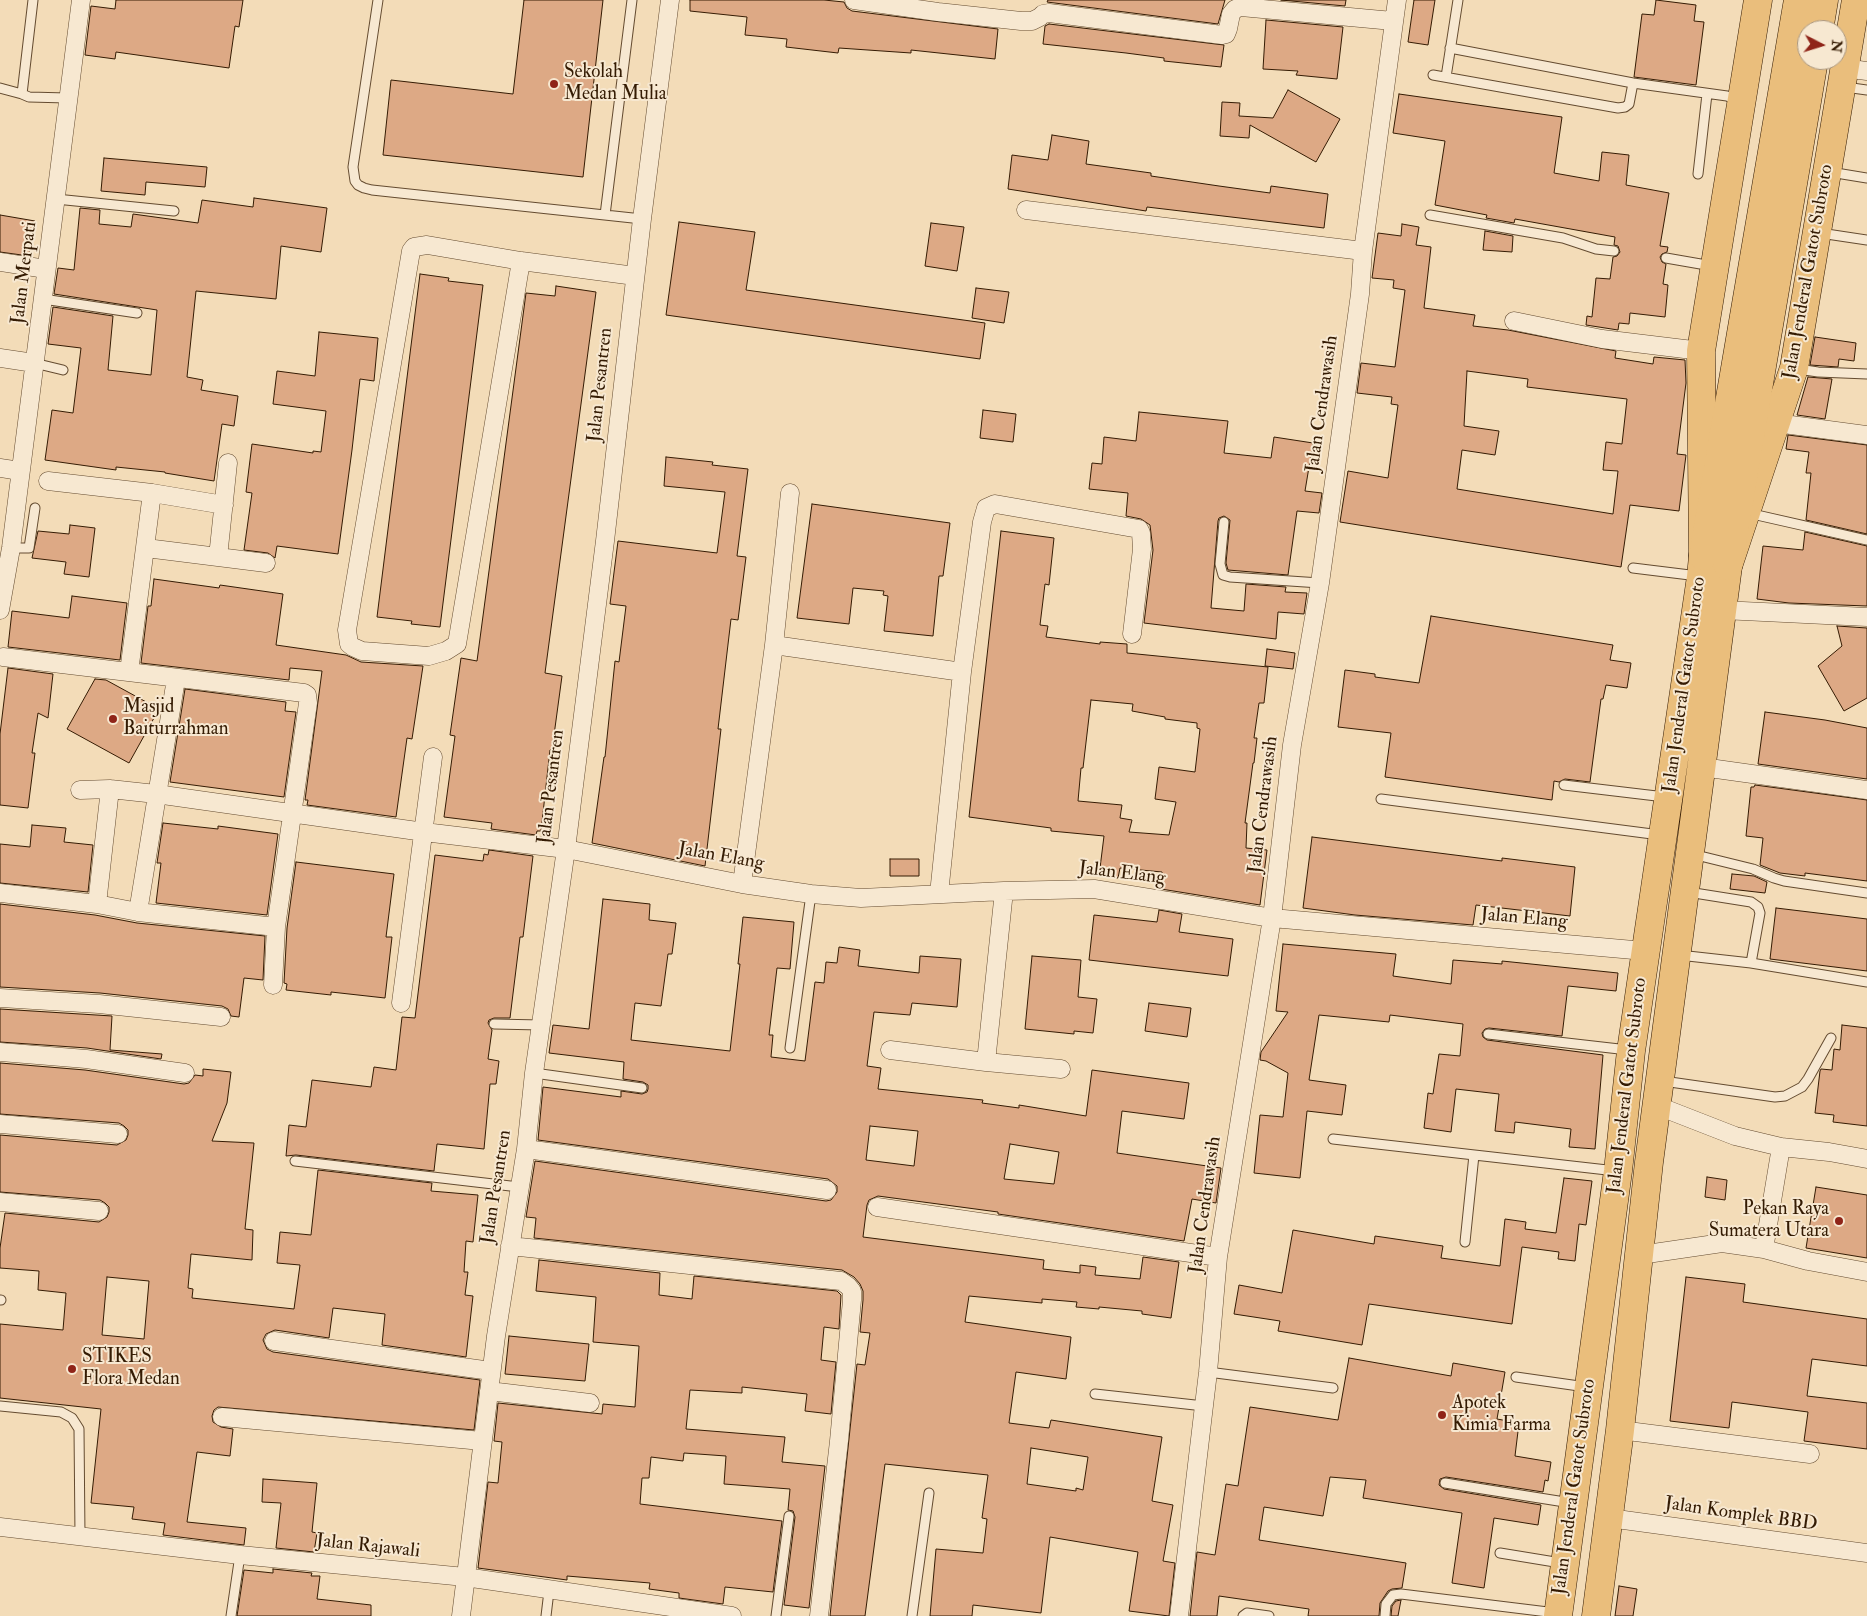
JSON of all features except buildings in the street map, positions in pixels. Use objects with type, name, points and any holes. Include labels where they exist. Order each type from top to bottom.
[{"type":"main road","name":"Jalan Jenderal Gatot Subroto","points":[[1702,566],[1701,351],[1758,0]]},
{"type":"main road","name":"Jalan Jenderal Gatot Subroto","points":[[1558,1614],[1589,1388],[1631,1051],[1702,566],[1798,0]]},
{"type":"main road","points":[[1821,20],[1824,0]]},
{"type":"main road","name":"Jalan Jenderal Gatot Subroto","points":[[1728,566],[1794,368],[1827,172],[1855,79],[1856,0]]},
{"type":"main road","name":"Jalan Jenderal Gatot Subroto","points":[[1596,1616],[1620,1430],[1649,1162],[1728,566],[1812,70]]},
{"type":"main road","points":[[1618,1164],[1649,1162]]},
{"type":"street","name":"Jalan Merpati","points":[[0,610],[10,548],[81,0]]},
{"type":"street","name":"Jalan Pesantren","points":[[460,1616],[488,1391],[518,1187],[526,1149],[540,1025],[566,849],[670,0]]},
{"type":"street","points":[[854,0],[1021,21],[1040,18],[1043,14],[1049,13],[1222,35],[1226,34],[1231,14],[1235,9],[1241,7],[1394,21]]},
{"type":"street","name":"Jalan Cendrawasih","points":[[1179,1616],[1208,1372],[1218,1257],[1272,918],[1292,745],[1320,583],[1360,294],[1363,251],[1397,0]]},
{"type":"street","points":[[1026,210],[1363,251]]},
{"type":"street","points":[[521,261],[457,644],[429,656],[362,651],[349,644],[347,630],[411,251],[414,247],[426,245],[521,261],[635,276]]},
{"type":"street","points":[[0,262],[46,269]]},
{"type":"street","points":[[1514,321],[1602,338],[1701,351]]},
{"type":"street","points":[[0,358],[34,363]]},
{"type":"street","points":[[1776,424],[1867,434]]},
{"type":"street","points":[[218,557],[228,463]]},
{"type":"street","points":[[0,468],[20,471]]},
{"type":"street","points":[[48,481],[224,504]]},
{"type":"street","points":[[742,884],[774,645],[790,493]]},
{"type":"street","points":[[129,672],[152,494]]},
{"type":"street","points":[[940,894],[962,672],[982,522],[986,508],[991,505],[1139,529],[1142,550],[1132,634]]},
{"type":"street","points":[[146,548],[266,563]]},
{"type":"street","points":[[1722,610],[1867,617]]},
{"type":"street","points":[[774,645],[962,672]]},
{"type":"street","points":[[3,657],[176,679],[304,692],[307,695],[308,703],[276,927],[273,985]]},
{"type":"street","points":[[138,912],[176,679]]},
{"type":"street","points":[[401,1003],[432,757]]},
{"type":"street","points":[[1702,767],[1867,790]]},
{"type":"street","points":[[96,904],[110,789]]},
{"type":"street","name":"Jalan Elang","points":[[80,790],[110,789],[156,794],[424,832],[566,849],[742,884],[811,894],[860,898],[1094,889],[1272,918],[1645,951]]},
{"type":"street","points":[[986,1062],[1004,891]]},
{"type":"street","points":[[0,893],[96,904],[138,912],[276,927]]},
{"type":"street","points":[[0,998],[99,1004],[222,1017]]},
{"type":"street","points":[[890,1050],[986,1062],[1061,1068]]},
{"type":"street","points":[[0,1052],[86,1059],[186,1072]]},
{"type":"street","points":[[1659,1094],[1735,1136],[1781,1148],[1829,1152],[1867,1159]]},
{"type":"street","points":[[0,1124],[118,1134]]},
{"type":"street","points":[[1764,1249],[1781,1148]]},
{"type":"street","points":[[526,1149],[827,1190]]},
{"type":"street","points":[[0,1202],[99,1211]]},
{"type":"street","points":[[877,1207],[1218,1257]]},
{"type":"street","points":[[1640,1255],[1722,1243],[1764,1249],[1808,1261],[1867,1272]]},
{"type":"street","points":[[510,1246],[841,1281],[848,1286],[852,1291],[850,1319],[839,1441],[819,1616]]},
{"type":"street","points":[[274,1341],[491,1371]]},
{"type":"street","points":[[488,1391],[590,1403]]},
{"type":"street","points":[[222,1417],[482,1441]]},
{"type":"street","points":[[1620,1430],[1810,1454]]},
{"type":"street","name":"Jalan Komplek BBD","points":[[1609,1518],[1867,1553]]},
{"type":"street","name":"Jalan Rajawali","points":[[0,1527],[240,1555],[465,1578],[713,1615],[732,1616]]},
{"type":"lane","points":[[22,94],[33,0]]},
{"type":"lane","points":[[378,0],[353,167],[355,181],[358,185],[372,190],[642,219]]},
{"type":"lane","points":[[605,215],[632,0]]},
{"type":"lane","points":[[1446,78],[1458,0]]},
{"type":"lane","points":[[1450,48],[1633,83],[1727,96],[1742,101]]},
{"type":"lane","points":[[1433,75],[1618,108],[1629,104],[1633,83]]},
{"type":"lane","points":[[0,88],[29,97],[67,98]]},
{"type":"lane","points":[[1698,174],[1707,94]]},
{"type":"lane","points":[[1827,172],[1867,178]]},
{"type":"lane","points":[[56,199],[174,210]]},
{"type":"lane","points":[[1430,215],[1563,238],[1596,249],[1614,251]]},
{"type":"lane","points":[[1817,232],[1867,240]]},
{"type":"lane","points":[[1666,258],[1715,266]]},
{"type":"lane","points":[[43,299],[137,313]]},
{"type":"lane","points":[[34,363],[63,370]]},
{"type":"lane","points":[[1794,368],[1818,372],[1867,374]]},
{"type":"lane","points":[[10,548],[30,548],[35,508]]},
{"type":"lane","points":[[1746,513],[1867,540]]},
{"type":"lane","points":[[1224,522],[1220,564],[1224,575],[1320,583]]},
{"type":"lane","points":[[1633,568],[1702,566]]},
{"type":"lane","points":[[1564,786],[1668,797]]},
{"type":"lane","points":[[1381,799],[1662,836]]},
{"type":"lane","points":[[1690,854],[1753,869],[1784,881],[1867,893]]},
{"type":"lane","points":[[1686,892],[1751,902],[1758,907],[1760,913],[1751,963]]},
{"type":"lane","points":[[790,1048],[811,894]]},
{"type":"lane","points":[[1677,954],[1751,963],[1867,982]]},
{"type":"lane","points":[[494,1024],[540,1025]]},
{"type":"lane","points":[[1488,1034],[1631,1051]]},
{"type":"lane","points":[[1659,1094],[1785,1096],[1802,1087],[1831,1038]]},
{"type":"lane","points":[[534,1073],[642,1088]]},
{"type":"lane","points":[[1333,1139],[1474,1155],[1618,1164]]},
{"type":"lane","points":[[1466,1242],[1474,1155]]},
{"type":"lane","points":[[295,1161],[518,1187]]},
{"type":"lane","points":[[1208,1372],[1333,1388]]},
{"type":"lane","points":[[1516,1377],[1589,1388]]},
{"type":"lane","points":[[1095,1394],[1204,1406]]},
{"type":"lane","points":[[0,1406],[60,1412],[72,1418],[79,1429],[80,1536]]},
{"type":"lane","points":[[1445,1483],[1573,1504]]},
{"type":"lane","points":[[912,1616],[929,1492]]},
{"type":"lane","points":[[776,1616],[789,1516]]},
{"type":"lane","points":[[1500,1553],[1565,1564]]},
{"type":"lane","points":[[230,1616],[240,1555]]},
{"type":"lane","points":[[546,1616],[549,1591]]},
{"type":"lane","points":[[1384,1616],[1386,1604],[1393,1595],[1401,1594],[1516,1612],[1558,1614]]},
{"type":"lane","points":[[1243,1616],[1247,1613],[1269,1616]]},
{"type":"place","name":"Sekolah Medan Mulia","points":[[554,84]]},
{"type":"place","name":"Masjid Baiturrahman","points":[[113,719]]},
{"type":"place","name":"Pekan Raya Sumatera Utara","points":[[1839,1221]]},
{"type":"place","name":"STIKES Flora Medan","points":[[72,1369]]},
{"type":"place","name":"Apotek Kimia Farma","points":[[1442,1415]]}]
